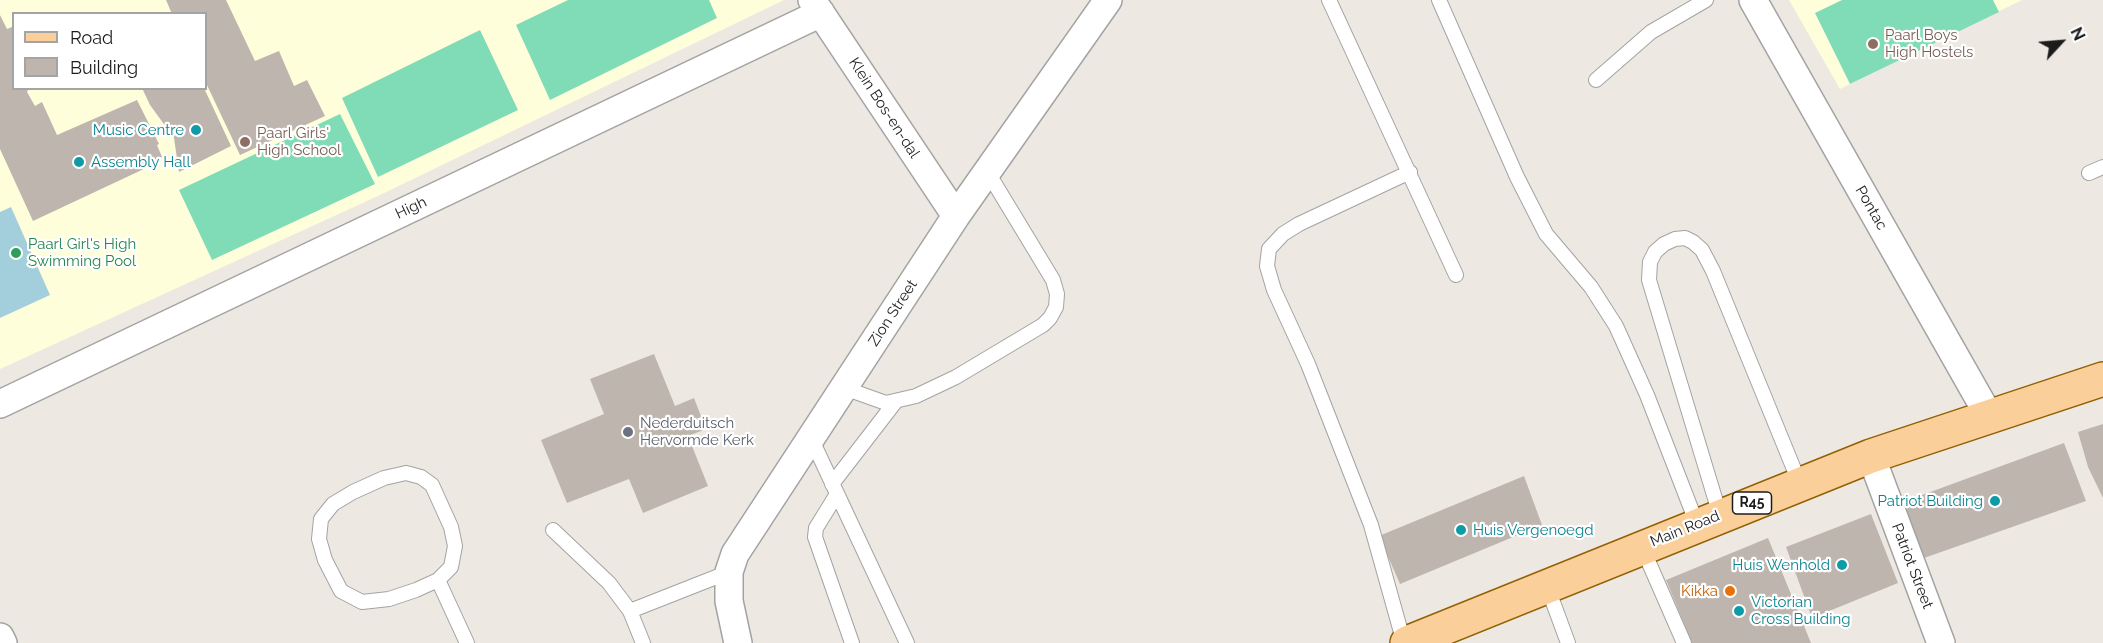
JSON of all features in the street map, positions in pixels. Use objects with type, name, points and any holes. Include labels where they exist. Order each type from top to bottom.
[{"type":"main road","name":"Main Road","points":[[1406,643],[1871,456],[2103,380]]},
{"type":"street","name":"Zion Street","points":[[738,643],[729,602],[729,572],[735,554],[956,216],[1108,0]]},
{"type":"street","name":"Pontac","points":[[1754,0],[1989,416]]},
{"type":"street","name":"Klein Bos-en-dal","points":[[817,6],[956,216]]},
{"type":"street","name":"High","points":[[0,404],[817,6]]},
{"type":"street","name":"Patriot Street","points":[[1871,456],[1941,643]]},
{"type":"street","points":[[0,637],[3,643]]},
{"type":"lane","points":[[1329,0],[1456,275]]},
{"type":"lane","points":[[1439,0],[1517,177],[1546,234],[1591,287],[1616,326],[1708,520]]},
{"type":"lane","points":[[1596,80],[1651,32],[1706,0]]},
{"type":"lane","points":[[2089,173],[2103,167]]},
{"type":"lane","points":[[844,388],[875,400],[896,401],[916,396],[956,377],[1033,331],[1050,318],[1056,307],[1053,280],[987,171]]},
{"type":"lane","points":[[1406,643],[1371,525],[1308,364],[1274,290],[1268,266],[1269,249],[1283,234],[1410,172]]},
{"type":"lane","points":[[1708,520],[1649,280],[1650,262],[1655,252],[1664,244],[1675,239],[1685,238],[1693,242],[1702,250],[1713,271],[1800,484]]},
{"type":"lane","points":[[852,643],[815,537],[816,528],[834,489],[896,401]]},
{"type":"lane","points":[[811,438],[907,643]]},
{"type":"lane","points":[[406,473],[421,477],[432,485],[451,527],[455,546],[451,567],[438,580],[389,599],[362,602],[341,591],[325,560],[319,539],[321,519],[333,504],[384,478],[406,473]]},
{"type":"lane","points":[[553,530],[609,583],[630,611],[643,643]]},
{"type":"lane","points":[[1642,547],[1684,643]]},
{"type":"lane","points":[[630,611],[729,572]]},
{"type":"lane","points":[[438,580],[466,643]]},
{"type":"lane","points":[[1547,586],[1568,643]]},
{"type":"shaded area","name":"Paarl Girls' High School","points":[[0,0],[784,0],[380,195],[0,369]]},
{"type":"shaded area","name":"Paarl Boys High Hostels","points":[[1789,0],[2022,0],[1840,89]]},
{"type":"green space","points":[[568,0],[709,0],[717,18],[550,100],[516,25]]},
{"type":"green space","name":"Paarl Boys High Hostels","points":[[1842,0],[1993,0],[1999,12],[1850,84],[1815,13]]},
{"type":"green space","points":[[480,30],[518,110],[378,177],[342,98]]},
{"type":"green space","points":[[340,114],[375,184],[212,260],[179,190]]},
{"type":"water","name":"Paarl Girl's High Swimming Pool","points":[[11,207],[50,295],[0,318],[0,212]]},
{"type":"building","points":[[166,0],[226,0],[255,61],[279,51],[294,86],[307,80],[325,116],[240,155],[207,85],[207,12],[171,12]]},
{"type":"building","name":"Assembly Hall","points":[[0,15],[7,29],[12,27],[12,90],[28,90],[35,106],[42,102],[57,135],[137,100],[159,144],[157,145],[162,157],[145,165],[146,168],[33,221],[0,149]]},
{"type":"building","name":"Music Centre","points":[[143,90],[205,90],[231,146],[179,172],[174,138],[150,105]]},
{"type":"building","name":"Nederduitsch Hervormde Kerk","points":[[654,354],[675,406],[694,398],[706,429],[688,436],[708,486],[643,513],[629,479],[567,503],[541,440],[604,414],[590,379]]},
{"type":"building","points":[[2103,424],[2103,498],[2088,467],[2078,432]]},
{"type":"building","name":"Patriot Building","points":[[2064,443],[2086,501],[1924,558],[1903,502]]},
{"type":"building","name":"Huis Vergenoegd","points":[[1524,476],[1542,525],[1400,584],[1379,536]]},
{"type":"building","name":"Huis Wenhold","points":[[1871,514],[1898,583],[1812,618],[1786,547]]},
{"type":"building","name":"Victorian Cross Building","points":[[1768,538],[1811,643],[1692,643],[1666,580]]},
{"type":"place","name":"Paarl Boys High Hostels","points":[[1873,44]]},
{"type":"place","name":"Music Centre","points":[[196,130]]},
{"type":"place","name":"Paarl Girls' High School","points":[[245,142]]},
{"type":"place","name":"Assembly Hall","points":[[79,162]]},
{"type":"place","name":"Paarl Girl's High Swimming Pool","points":[[16,253]]},
{"type":"place","name":"Nederduitsch Hervormde Kerk","points":[[628,432]]},
{"type":"place","name":"Patriot Building","points":[[1995,501]]},
{"type":"place","name":"Huis Vergenoegd","points":[[1461,530]]},
{"type":"place","name":"Huis Wenhold","points":[[1842,565]]},
{"type":"place","name":"Kikka","points":[[1730,591]]},
{"type":"place","name":"Victorian Cross Building","points":[[1739,611]]}]
